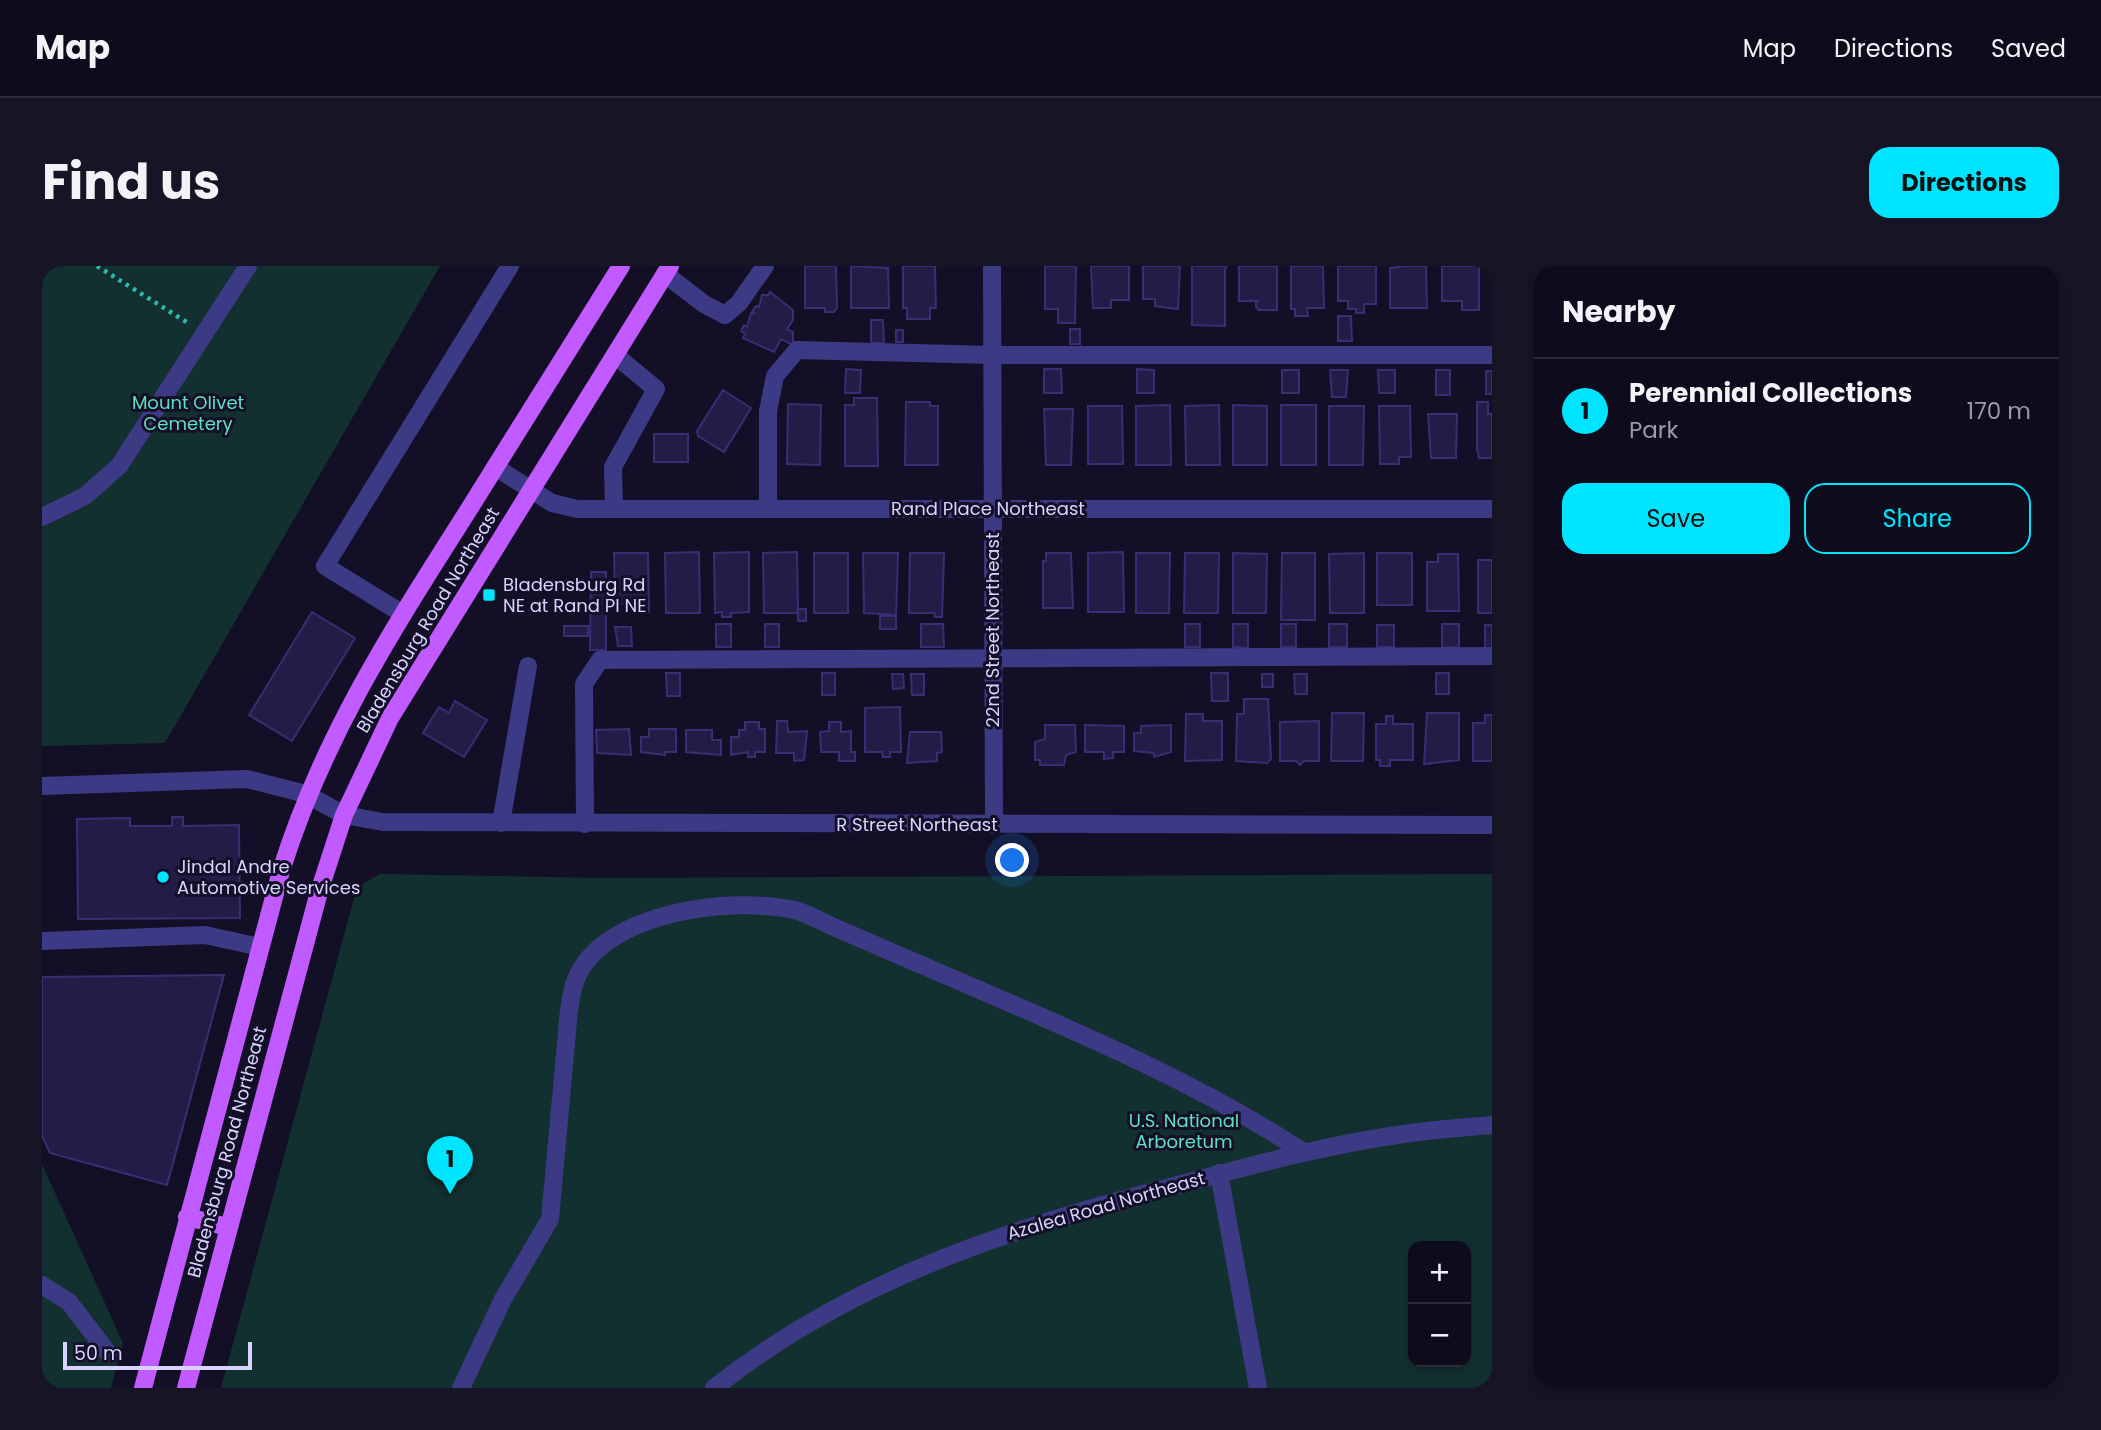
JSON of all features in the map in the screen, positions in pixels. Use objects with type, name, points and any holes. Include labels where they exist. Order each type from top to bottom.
[{"type":"main road","name":"Bladensburg Road Northeast","points":[[142,1388],[260,947],[306,794],[356,692],[621,266]]},
{"type":"main road","name":"Bladensburg Road Northeast","points":[[186,1388],[319,892],[344,815],[390,718],[667,270]]},
{"type":"main road","points":[[187,1217],[228,1227]]},
{"type":"street","points":[[42,517],[85,496],[119,466],[248,266]]},
{"type":"street","points":[[403,614],[325,566],[510,266]]},
{"type":"street","points":[[667,270],[704,304],[724,315],[738,303],[765,266]]},
{"type":"street","name":"22nd Street Northeast","points":[[992,266],[994,825]]},
{"type":"street","points":[[768,509],[768,411],[775,376],[797,350],[992,355],[1492,355]]},
{"type":"street","points":[[614,509],[613,467],[656,389],[615,355]]},
{"type":"street","name":"Rand Place Northeast","points":[[495,467],[531,492],[568,508],[1492,509]]},
{"type":"street","points":[[584,824],[584,684],[600,660],[1492,656]]},
{"type":"street","points":[[501,823],[528,666]]},
{"type":"street","name":"R Street Northeast","points":[[42,786],[247,779],[306,794],[344,815],[383,822],[1492,825]]},
{"type":"street","points":[[461,1388],[502,1301],[550,1219],[569,1010],[576,978],[597,951],[626,929],[662,916],[709,907],[745,905],[796,910],[1049,1020],[1220,1101],[1244,1113],[1305,1153]]},
{"type":"street","points":[[42,941],[205,935],[260,947]]},
{"type":"street","name":"Azalea Road Northeast","points":[[714,1388],[808,1322],[857,1294],[913,1269],[1073,1212],[1305,1153],[1400,1134],[1492,1125]]},
{"type":"street","points":[[1219,1173],[1258,1388]]},
{"type":"street","points":[[42,1285],[69,1302],[108,1353]]},
{"type":"path","points":[[97,266],[205,333]]},
{"type":"green space","name":"Mount Olivet Cemetery","points":[[42,266],[440,266],[165,743],[42,746]]},
{"type":"green space","name":"U.S. National Arboretum","points":[[380,874],[601,878],[1492,874],[1492,1388],[221,1388],[357,887]]},
{"type":"green space","points":[[42,1164],[123,1343],[111,1388],[42,1388]]},
{"type":"building","points":[[805,266],[836,266],[837,308],[834,312],[825,312],[825,308],[805,308]]},
{"type":"building","points":[[851,266],[888,268],[889,308],[851,308]]},
{"type":"building","points":[[903,266],[935,266],[936,308],[930,308],[930,319],[907,319],[907,308],[903,308]]},
{"type":"building","points":[[1045,266],[1076,266],[1075,323],[1058,323],[1058,309],[1045,309]]},
{"type":"building","points":[[1091,266],[1129,266],[1129,300],[1111,300],[1111,308],[1093,308]]},
{"type":"building","points":[[1143,266],[1180,266],[1178,309],[1155,306],[1155,299],[1143,299]]},
{"type":"building","points":[[1192,266],[1227,266],[1225,326],[1192,325]]},
{"type":"building","points":[[1239,266],[1277,266],[1277,310],[1259,310],[1256,302],[1259,301],[1239,301]]},
{"type":"building","points":[[1291,266],[1323,266],[1324,308],[1307,308],[1308,316],[1295,316],[1295,309],[1291,309]]},
{"type":"building","points":[[1338,266],[1376,266],[1376,304],[1364,304],[1364,313],[1356,313],[1356,309],[1348,309],[1348,301],[1338,301]]},
{"type":"building","points":[[1426,266],[1427,308],[1390,308],[1390,268]]},
{"type":"building","points":[[1442,266],[1479,266],[1479,310],[1462,310],[1462,301],[1442,301]]},
{"type":"building","points":[[770,292],[793,310],[793,320],[787,329],[793,332],[793,345],[781,339],[774,352],[743,338],[745,334],[741,331],[744,325],[747,327],[756,306],[759,307],[762,295],[768,295]]},
{"type":"building","points":[[1338,316],[1351,316],[1352,341],[1338,341]]},
{"type":"building","points":[[871,320],[883,320],[884,343],[871,343]]},
{"type":"building","points":[[1070,329],[1080,329],[1080,344],[1070,344]]},
{"type":"building","points":[[896,330],[903,330],[903,342],[896,342]]},
{"type":"building","points":[[846,369],[861,370],[860,393],[845,393]]},
{"type":"building","points":[[1044,369],[1061,369],[1062,393],[1044,393]]},
{"type":"building","points":[[1137,369],[1154,370],[1154,393],[1137,393]]},
{"type":"building","points":[[1282,370],[1299,370],[1299,393],[1282,393]]},
{"type":"building","points":[[1330,370],[1348,370],[1346,397],[1332,397]]},
{"type":"building","points":[[1378,370],[1395,370],[1395,393],[1379,393]]},
{"type":"building","points":[[1436,370],[1450,370],[1450,395],[1436,395]]},
{"type":"building","points":[[1486,371],[1492,371],[1492,394],[1486,394]]},
{"type":"building","points":[[723,390],[751,408],[724,452],[698,436],[697,431]]},
{"type":"building","points":[[854,398],[877,398],[878,466],[845,466],[845,405],[854,405]]},
{"type":"building","points":[[906,402],[930,402],[930,406],[938,406],[938,465],[905,465]]},
{"type":"building","points":[[1477,402],[1488,402],[1488,414],[1492,414],[1492,458],[1479,458]]},
{"type":"building","points":[[788,404],[821,405],[820,465],[787,464]]},
{"type":"building","points":[[1170,405],[1171,465],[1136,465],[1136,406]]},
{"type":"building","points":[[1219,405],[1220,465],[1186,465],[1185,406]]},
{"type":"building","points":[[1233,405],[1267,406],[1267,465],[1233,465]]},
{"type":"building","points":[[1281,405],[1316,405],[1316,465],[1281,465]]},
{"type":"building","points":[[1088,406],[1122,406],[1123,464],[1088,464]]},
{"type":"building","points":[[1329,406],[1364,406],[1363,465],[1329,465]]},
{"type":"building","points":[[1379,406],[1410,406],[1411,457],[1399,457],[1399,464],[1380,464]]},
{"type":"building","points":[[1044,409],[1073,409],[1071,465],[1046,465]]},
{"type":"building","points":[[1428,414],[1457,414],[1456,458],[1431,458]]},
{"type":"building","points":[[654,434],[688,434],[688,462],[654,462]]},
{"type":"building","points":[[699,552],[700,613],[666,613],[665,553]]},
{"type":"building","points":[[749,552],[749,612],[731,613],[731,617],[722,617],[722,612],[715,613],[714,553]]},
{"type":"building","points":[[797,552],[798,613],[764,613],[763,553]]},
{"type":"building","points":[[1123,552],[1124,612],[1088,612],[1088,553]]},
{"type":"building","points":[[614,553],[648,553],[649,612],[634,612],[634,604],[615,604]]},
{"type":"building","points":[[814,553],[848,553],[848,613],[814,613]]},
{"type":"building","points":[[863,553],[898,553],[896,615],[864,613]]},
{"type":"building","points":[[910,553],[944,553],[942,617],[935,617],[935,613],[909,613]]},
{"type":"building","points":[[1046,553],[1071,553],[1073,608],[1043,608],[1043,561],[1046,561]]},
{"type":"building","points":[[1136,553],[1170,553],[1169,613],[1136,613]]},
{"type":"building","points":[[1185,553],[1219,553],[1218,613],[1184,613]]},
{"type":"building","points":[[1233,553],[1267,554],[1266,613],[1233,613]]},
{"type":"building","points":[[1282,553],[1315,553],[1315,620],[1281,620]]},
{"type":"building","points":[[1364,553],[1364,613],[1330,613],[1329,554]]},
{"type":"building","points":[[1377,553],[1412,553],[1412,605],[1377,605]]},
{"type":"building","points":[[1438,554],[1458,554],[1459,611],[1427,611],[1427,562],[1438,562]]},
{"type":"building","points":[[1478,560],[1492,560],[1492,613],[1478,613]]},
{"type":"building","points":[[591,572],[606,572],[606,650],[590,650]]},
{"type":"building","points":[[798,609],[806,609],[806,621],[798,621]]},
{"type":"building","points":[[312,612],[355,638],[292,741],[249,715]]},
{"type":"building","points":[[880,616],[896,616],[896,629],[880,629]]},
{"type":"building","points":[[716,624],[731,624],[731,647],[716,647]]},
{"type":"building","points":[[765,624],[779,624],[779,647],[765,647]]},
{"type":"building","points":[[921,624],[943,624],[944,647],[921,647]]},
{"type":"building","points":[[1185,624],[1200,624],[1200,647],[1185,647]]},
{"type":"building","points":[[1233,624],[1248,624],[1248,648],[1233,647]]},
{"type":"building","points":[[1281,624],[1296,624],[1296,647],[1281,647]]},
{"type":"building","points":[[1329,624],[1347,624],[1347,647],[1329,647]]},
{"type":"building","points":[[1442,624],[1459,624],[1459,647],[1442,648]]},
{"type":"building","points":[[1377,625],[1394,625],[1394,647],[1377,647]]},
{"type":"building","points":[[1485,625],[1492,625],[1492,649],[1485,649]]},
{"type":"building","points":[[564,626],[588,626],[588,636],[564,636]]},
{"type":"building","points":[[615,627],[631,627],[632,646],[618,646]]},
{"type":"building","points":[[666,673],[680,673],[680,696],[667,696]]},
{"type":"building","points":[[822,673],[835,673],[835,695],[822,695]]},
{"type":"building","points":[[1211,673],[1228,673],[1228,701],[1212,701]]},
{"type":"building","points":[[1436,673],[1449,673],[1449,694],[1436,694]]},
{"type":"building","points":[[892,674],[903,674],[904,688],[893,689]]},
{"type":"building","points":[[911,674],[924,674],[924,695],[912,695]]},
{"type":"building","points":[[1262,674],[1273,674],[1273,687],[1262,687]]},
{"type":"building","points":[[1294,674],[1307,674],[1307,694],[1295,694]]},
{"type":"building","points":[[1244,699],[1268,699],[1271,759],[1267,763],[1236,761],[1237,714],[1244,714]]},
{"type":"building","points":[[455,701],[487,720],[464,757],[423,733],[439,707],[449,713]]},
{"type":"building","points":[[900,707],[901,752],[890,752],[890,757],[883,757],[882,752],[865,752],[865,708]]},
{"type":"building","points":[[1332,713],[1364,713],[1363,761],[1331,761]]},
{"type":"building","points":[[1427,713],[1459,713],[1459,760],[1424,764]]},
{"type":"building","points":[[1186,714],[1203,714],[1203,721],[1222,721],[1222,760],[1185,761]]},
{"type":"building","points":[[1485,715],[1492,715],[1492,761],[1473,761],[1473,723],[1485,723]]},
{"type":"building","points":[[1386,716],[1393,716],[1393,724],[1413,724],[1413,760],[1390,760],[1390,766],[1380,766],[1380,760],[1376,760],[1376,724],[1386,724]]},
{"type":"building","points":[[777,721],[787,721],[788,732],[807,731],[804,760],[794,761],[794,753],[776,753]]},
{"type":"building","points":[[1319,721],[1319,761],[1304,761],[1300,765],[1296,761],[1280,761],[1280,722]]},
{"type":"building","points":[[745,722],[759,722],[759,729],[765,729],[765,752],[755,752],[755,757],[748,757],[748,752],[731,755],[731,737],[739,737],[739,730],[745,730]]},
{"type":"building","points":[[829,722],[841,722],[841,732],[851,731],[851,752],[855,752],[855,761],[839,761],[839,752],[821,752],[820,732],[829,731]]},
{"type":"building","points":[[1045,725],[1075,725],[1076,752],[1066,755],[1064,765],[1040,765],[1040,760],[1035,760],[1035,742],[1045,739]]},
{"type":"building","points":[[1085,725],[1124,726],[1124,752],[1113,752],[1113,758],[1104,759],[1104,752],[1085,752]]},
{"type":"building","points":[[1171,725],[1171,752],[1154,757],[1154,753],[1134,751],[1134,733],[1141,733],[1141,726]]},
{"type":"building","points":[[629,729],[631,755],[597,753],[596,730]]},
{"type":"building","points":[[649,729],[676,729],[676,752],[665,752],[665,755],[641,752],[641,737],[649,737]]},
{"type":"building","points":[[686,730],[712,730],[712,740],[721,740],[721,755],[686,752]]},
{"type":"building","points":[[910,732],[941,732],[942,752],[937,753],[937,761],[907,763]]},
{"type":"building","points":[[172,817],[183,817],[183,826],[239,825],[240,918],[78,919],[77,819],[130,818],[130,826],[172,826]]},
{"type":"building","points":[[224,975],[167,1185],[50,1153],[42,1136],[42,977]]},
{"type":"place","name":"Bladensburg Rd NE at Rand Pl NE","points":[[489,595]]},
{"type":"place","name":"Jindal Andre Automotive Services","points":[[163,877]]},
{"type":"place","name":"Perennial Collections","points":[[450,1194]]}]
